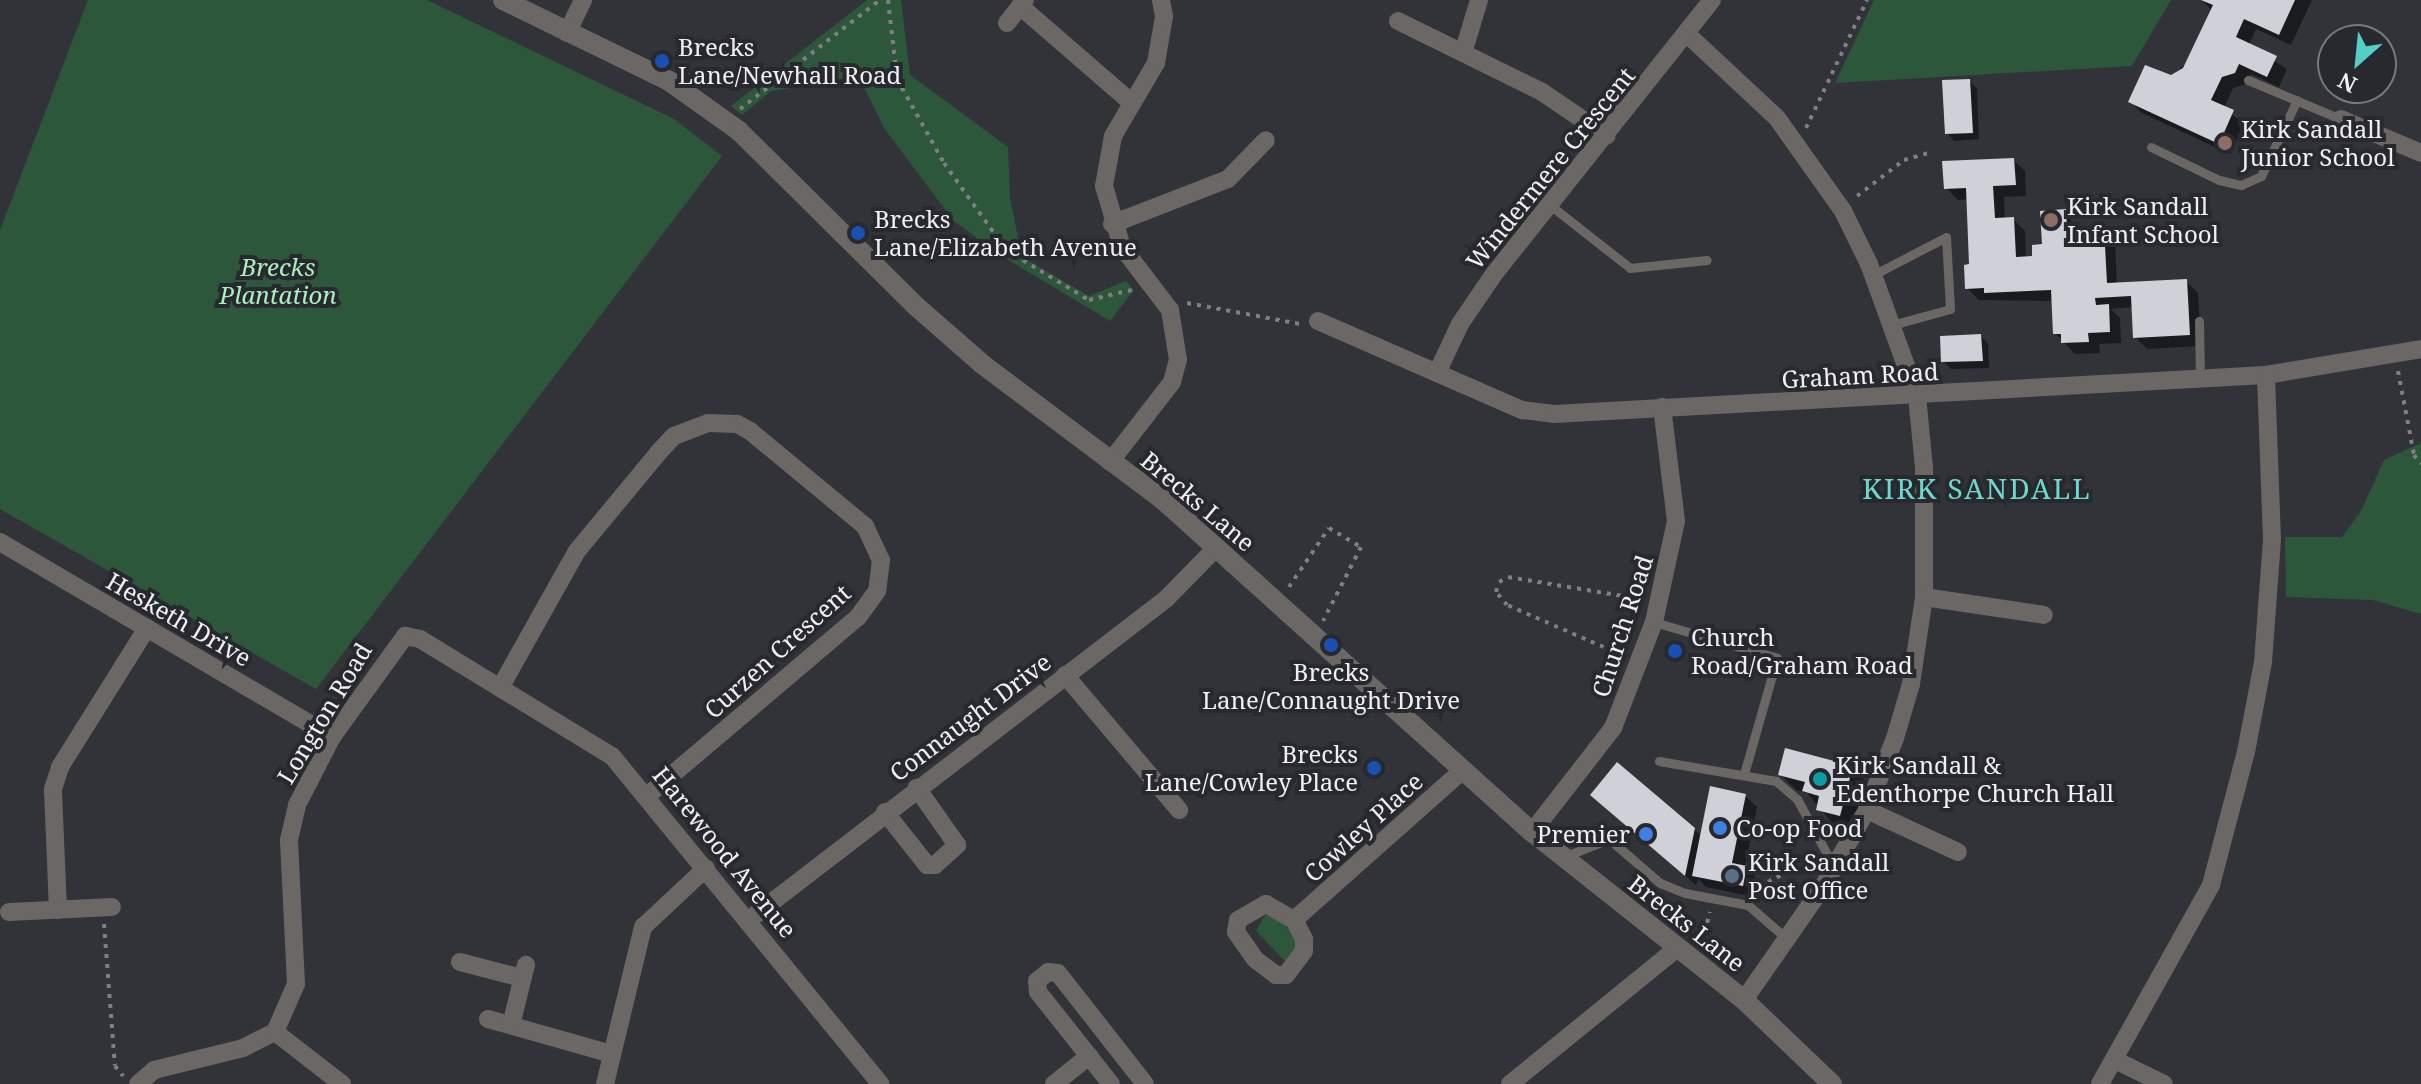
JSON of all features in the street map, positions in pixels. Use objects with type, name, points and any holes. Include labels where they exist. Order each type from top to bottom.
[{"type":"street","name":"Brecks Lane","points":[[503,0],[669,81],[726,122],[917,307],[1216,548],[1532,832],[1744,1000],[1832,1084]]},
{"type":"street","points":[[567,33],[583,0]]},
{"type":"street","points":[[1110,462],[1172,382],[1178,340],[1163,298],[1122,247],[1112,224],[1104,186],[1106,161],[1113,136],[1156,63],[1164,16],[1161,0]]},
{"type":"street","points":[[1464,50],[1479,0]]},
{"type":"street","name":"Windermere Crescent","points":[[1437,373],[1460,324],[1494,274],[1607,136],[1712,0]]},
{"type":"street","points":[[1007,23],[1023,3],[1132,103]]},
{"type":"street","points":[[1398,21],[1464,50],[1542,92],[1607,136]]},
{"type":"street","points":[[1687,34],[1777,118],[1843,211],[1873,275],[1917,396],[1924,467],[1924,597],[1911,684],[1867,810],[1830,860],[1787,939],[1744,1000]]},
{"type":"street","points":[[2341,119],[2421,153]]},
{"type":"street","points":[[1112,224],[1228,179],[1266,140]]},
{"type":"street","name":"Graham Road","points":[[1318,321],[1522,410],[1554,414],[2266,375],[2421,349]]},
{"type":"street","points":[[2100,1084],[2117,1061],[2211,885],[2246,752],[2263,662],[2272,540],[2266,375]]},
{"type":"street","name":"Church Road","points":[[1532,832],[1613,728],[1654,622],[1676,521],[1662,407]]},
{"type":"street","name":"Curzen Crescent","points":[[500,688],[577,551],[666,444],[690,427],[708,423],[737,424],[750,431],[865,526],[881,560],[877,591],[858,617],[648,795]]},
{"type":"street","name":"Hesketh Drive","points":[[0,542],[332,737]]},
{"type":"street","name":"Connaught Drive","points":[[750,919],[885,812],[1166,599],[1216,548]]},
{"type":"street","points":[[1924,597],[2044,615]]},
{"type":"street","points":[[58,910],[53,789],[60,767],[147,628]]},
{"type":"street","name":"Longton Road","points":[[275,1032],[296,984],[292,818],[332,737],[405,636],[420,639],[500,688]]},
{"type":"street","points":[[1065,675],[1179,810]]},
{"type":"street","name":"Harewood Avenue","points":[[500,688],[612,756],[750,919],[880,1084]]},
{"type":"street","name":"Cowley Place","points":[[1294,920],[1463,770]]},
{"type":"street","points":[[885,812],[927,865],[935,865],[957,845],[917,788]]},
{"type":"street","points":[[1867,810],[1958,852]]},
{"type":"street","points":[[605,1084],[643,927],[706,868]]},
{"type":"street","points":[[9,912],[107,907]]},
{"type":"street","points":[[1510,1084],[1676,949]]},
{"type":"street","points":[[460,962],[524,971],[511,1025]]},
{"type":"street","points":[[1111,1084],[1038,992],[1037,981],[1048,972],[1058,973],[1145,1084]]},
{"type":"street","points":[[488,1019],[612,1054]]},
{"type":"street","points":[[138,1084],[154,1070],[243,1048],[275,1032],[342,1084]]},
{"type":"street","points":[[1054,1084],[1089,1056]]},
{"type":"street","points":[[2117,1061],[2164,1084]]},
{"type":"lane","points":[[2248,80],[2341,119]]},
{"type":"lane","points":[[2151,147],[2219,180],[2241,185],[2261,176],[2297,100]]},
{"type":"lane","points":[[1550,205],[1630,268],[1707,260]]},
{"type":"lane","points":[[1873,275],[1946,237],[1950,309],[1892,325]]},
{"type":"lane","points":[[2199,321],[2200,379]]},
{"type":"lane","points":[[1654,622],[1777,658],[1744,774]]},
{"type":"lane","points":[[1659,761],[1776,781],[1790,791],[1830,860]]},
{"type":"lane","points":[[1563,857],[1609,839],[1660,883],[1748,905],[1787,939]]},
{"type":"path","points":[[726,122],[880,0]]},
{"type":"path","points":[[888,0],[897,79],[944,163],[1006,250],[1089,300],[1126,289],[1299,325],[1318,321]]},
{"type":"path","points":[[1798,145],[1867,0]]},
{"type":"path","points":[[1843,211],[1888,171],[1929,153]]},
{"type":"path","points":[[2394,355],[2414,455],[2421,464]]},
{"type":"path","points":[[1278,603],[1329,528],[1361,547],[1315,637]]},
{"type":"path","points":[[1640,663],[1507,605],[1499,600],[1499,582],[1508,577],[1659,602]]},
{"type":"path","points":[[1731,901],[1830,860]]},
{"type":"path","points":[[1697,965],[1713,898]]},
{"type":"path","points":[[107,907],[115,1066],[130,1084]]},
{"type":"green space","name":"Brecks Plantation","points":[[88,0],[427,0],[674,119],[722,156],[316,689],[0,509],[0,230]]},
{"type":"green space","points":[[867,0],[901,0],[910,75],[1008,147],[1010,198],[1022,257],[1089,296],[1126,281],[1134,290],[1110,321],[997,253],[953,220],[884,128],[860,78],[771,91],[742,115],[731,106]]},
{"type":"green space","points":[[1874,0],[2171,0],[2132,66],[1835,83]]},
{"type":"green space","points":[[2421,443],[2421,614],[2373,600],[2286,597],[2285,537],[2342,537],[2361,511],[2384,460]]},
{"type":"green space","points":[[1265,915],[1280,918],[1299,944],[1286,962],[1256,931]]},
{"type":"building","points":[[2201,0],[2295,0],[2279,35],[2244,19],[2236,37],[2277,56],[2267,77],[2239,64],[2235,73],[2222,77],[2211,100],[2234,110],[2219,144],[2128,102],[2145,65],[2171,75],[2183,68],[2213,5]]},
{"type":"building","points":[[1970,79],[1973,133],[1945,134],[1942,80]]},
{"type":"building","points":[[2014,158],[2016,185],[1993,186],[1995,218],[2014,217],[2016,257],[2032,256],[2032,245],[2042,244],[2040,211],[2066,209],[2067,229],[2104,227],[2107,283],[2187,279],[2190,335],[2133,338],[2131,296],[2095,298],[2096,305],[2109,304],[2110,332],[2088,333],[2089,342],[2061,343],[2061,334],[2053,334],[2051,290],[1984,293],[1984,288],[1965,289],[1964,265],[1969,264],[1966,188],[1944,189],[1942,161]]},
{"type":"building","points":[[1981,334],[1983,361],[1941,362],[1940,336]]},
{"type":"building","name":"Kirk Sandall & Edenthorpe Church Hall","points":[[1785,748],[1853,766],[1840,816],[1816,810],[1819,796],[1802,791],[1805,782],[1778,775]]},
{"type":"building","points":[[1617,762],[1695,828],[1685,876],[1590,795]]},
{"type":"building","name":"Co-op Food","points":[[1710,786],[1746,794],[1732,863],[1747,866],[1743,886],[1692,876]]},
{"type":"place","name":"Brecks Lane/Newhall Road","points":[[662,61]]},
{"type":"place","name":"Kirk Sandall Junior School","points":[[2225,143]]},
{"type":"place","name":"Kirk Sandall Infant School","points":[[2051,220]]},
{"type":"place","name":"Brecks Lane/Elizabeth Avenue","points":[[858,233]]},
{"type":"place","name":"Brecks Lane/Connaught Drive","points":[[1331,645]]},
{"type":"place","name":"Church Road/Graham Road","points":[[1675,651]]},
{"type":"place","name":"Brecks Lane/Cowley Place","points":[[1374,768]]},
{"type":"place","name":"Kirk Sandall & Edenthorpe Church Hall","points":[[1820,779]]},
{"type":"place","name":"Co-op Food","points":[[1720,828]]},
{"type":"place","name":"Premier","points":[[1646,834]]},
{"type":"place","name":"Kirk Sandall Post Office","points":[[1732,876]]},
{"type":"district","name":"KIRK SANDALL","points":[[1977,488]]}]
